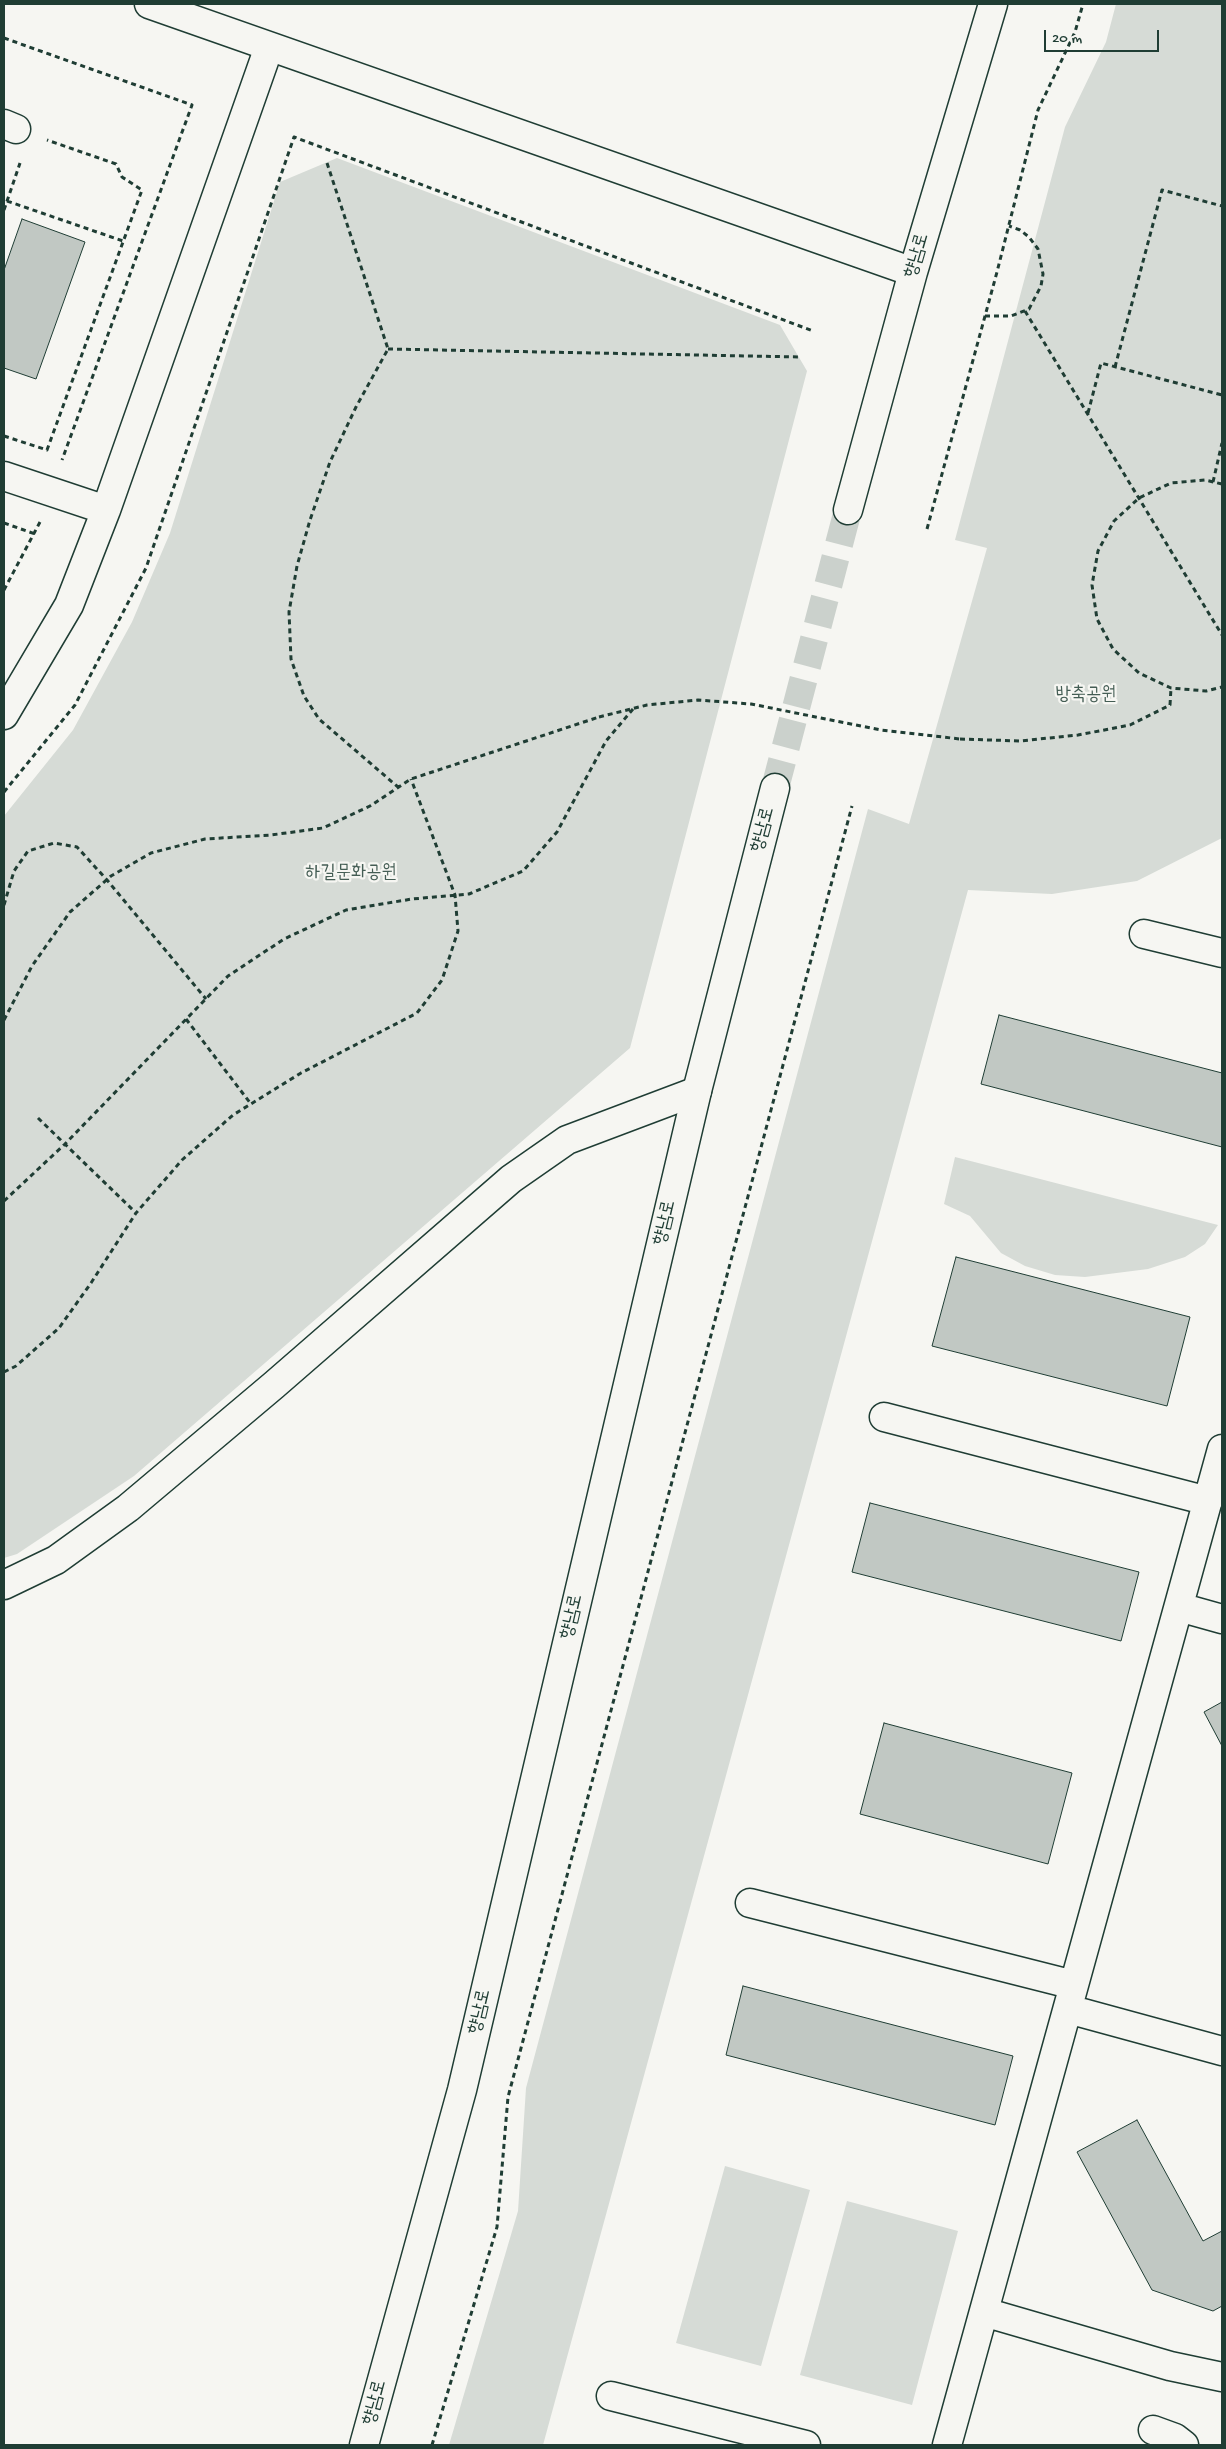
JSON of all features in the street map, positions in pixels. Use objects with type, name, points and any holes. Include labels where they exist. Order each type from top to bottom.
[{"type":"street","points":[[149,4],[913,272]]},
{"type":"street","name":"향남로","points":[[848,510],[913,272],[993,4]]},
{"type":"street","points":[[4,715],[69,605],[106,510],[269,47]]},
{"type":"street","points":[[4,476],[106,510]]},
{"type":"street","name":"향남로","points":[[364,2445],[462,2090],[697,1091],[776,788]]},
{"type":"street","points":[[1144,934],[1222,953]]},
{"type":"street","points":[[4,1585],[56,1560],[128,1508],[519,1174],[567,1140],[697,1091]]},
{"type":"street","points":[[884,1417],[1208,1502]]},
{"type":"street","points":[[947,2445],[1222,1449]]},
{"type":"street","points":[[1178,1607],[1222,1619]]},
{"type":"street","points":[[750,1903],[1071,1997],[1222,2051]]},
{"type":"street","points":[[984,2312],[1170,2366],[1222,2377]]},
{"type":"street","points":[[611,2396],[806,2445]]},
{"type":"street","points":[[1154,2430],[1176,2438],[1184,2445]]},
{"type":"path","points":[[927,529],[1009,226],[1038,110],[1075,32],[1083,4]]},
{"type":"path","points":[[4,38],[192,104],[35,534],[4,590]]},
{"type":"path","points":[[4,436],[47,450],[142,190],[122,177],[116,164],[20,130]]},
{"type":"path","points":[[4,792],[74,705],[146,568],[294,137],[813,331]]},
{"type":"path","points":[[4,210],[22,159]]},
{"type":"path","points":[[327,163],[388,349],[356,407],[330,462],[310,520],[297,566],[289,612],[291,660],[304,696],[319,720],[398,787]]},
{"type":"path","points":[[1115,367],[1162,190],[1222,206]]},
{"type":"path","points":[[7,201],[123,241]]},
{"type":"path","points":[[985,316],[1011,316],[1025,310],[1036,299],[1041,286],[1043,274],[1038,249],[1029,237],[1020,230],[1009,226]]},
{"type":"path","points":[[1025,310],[1222,635]]},
{"type":"path","points":[[388,349],[800,357]]},
{"type":"path","points":[[1088,414],[1101,363],[1222,395]]},
{"type":"path","points":[[1213,482],[1222,443]]},
{"type":"path","points":[[1222,484],[1205,480],[1171,483],[1139,498],[1114,521],[1098,551],[1092,585],[1097,619],[1113,649],[1139,673],[1171,688],[1206,691],[1222,686]]},
{"type":"path","points":[[4,524],[35,534]]},
{"type":"path","points":[[4,1020],[32,966],[70,912],[107,880],[151,853],[205,839],[271,835],[323,828],[370,806],[411,779],[599,717],[633,709],[698,700],[751,704],[881,730],[960,739],[1020,741],[1078,735],[1130,724],[1170,705],[1171,688]]},
{"type":"path","points":[[4,1201],[65,1144],[228,976],[284,939],[346,910],[469,894],[522,871],[557,832],[606,741],[633,709]]},
{"type":"path","points":[[4,1372],[16,1366],[59,1328],[91,1283],[136,1212],[182,1160],[233,1115],[301,1074],[417,1013],[442,980],[458,931],[455,895],[411,779]]},
{"type":"path","points":[[432,2445],[497,2227],[508,2097],[852,806]]},
{"type":"path","points":[[4,905],[14,871],[28,852],[54,842],[77,847],[107,880],[206,999]]},
{"type":"path","points":[[186,1019],[251,1104]]},
{"type":"path","points":[[38,1118],[136,1212]]},
{"type":"green space","name":"방축공원","points":[[1116,4],[1222,4],[1222,838],[1137,881],[1052,894],[968,890],[543,2445],[449,2445],[518,2211],[526,2088],[868,809],[909,824],[987,548],[955,540],[1065,127],[1106,42]]},
{"type":"green space","name":"하길문화공원","points":[[337,158],[780,325],[807,371],[630,1048],[134,1476],[17,1554],[4,1558],[4,816],[73,730],[132,622],[170,533],[280,182]]},
{"type":"green space","points":[[955,1157],[1218,1225],[1205,1244],[1185,1257],[1148,1269],[1085,1277],[1055,1275],[1025,1266],[1001,1253],[970,1216],[944,1204]]},
{"type":"green space","points":[[725,2166],[810,2190],[761,2366],[676,2343]]},
{"type":"green space","points":[[847,2201],[958,2231],[912,2405],[800,2375]]},
{"type":"building","points":[[22,219],[85,242],[36,379],[4,368],[4,270]]},
{"type":"building","points":[[999,1015],[1222,1073],[1222,1147],[981,1084]]},
{"type":"building","points":[[956,1257],[1190,1317],[1167,1406],[932,1346]]},
{"type":"building","points":[[870,1503],[1139,1572],[1121,1641],[852,1572]]},
{"type":"building","points":[[1222,1702],[1222,1746],[1204,1712]]},
{"type":"building","points":[[884,1723],[1072,1773],[1048,1864],[860,1814]]},
{"type":"building","points":[[743,1986],[1013,2056],[995,2125],[726,2055]]},
{"type":"building","points":[[1137,2120],[1203,2241],[1222,2231],[1222,2306],[1213,2311],[1152,2290],[1077,2152]]},
{"type":"tunnel","points":[[775,788],[848,510]]}]
